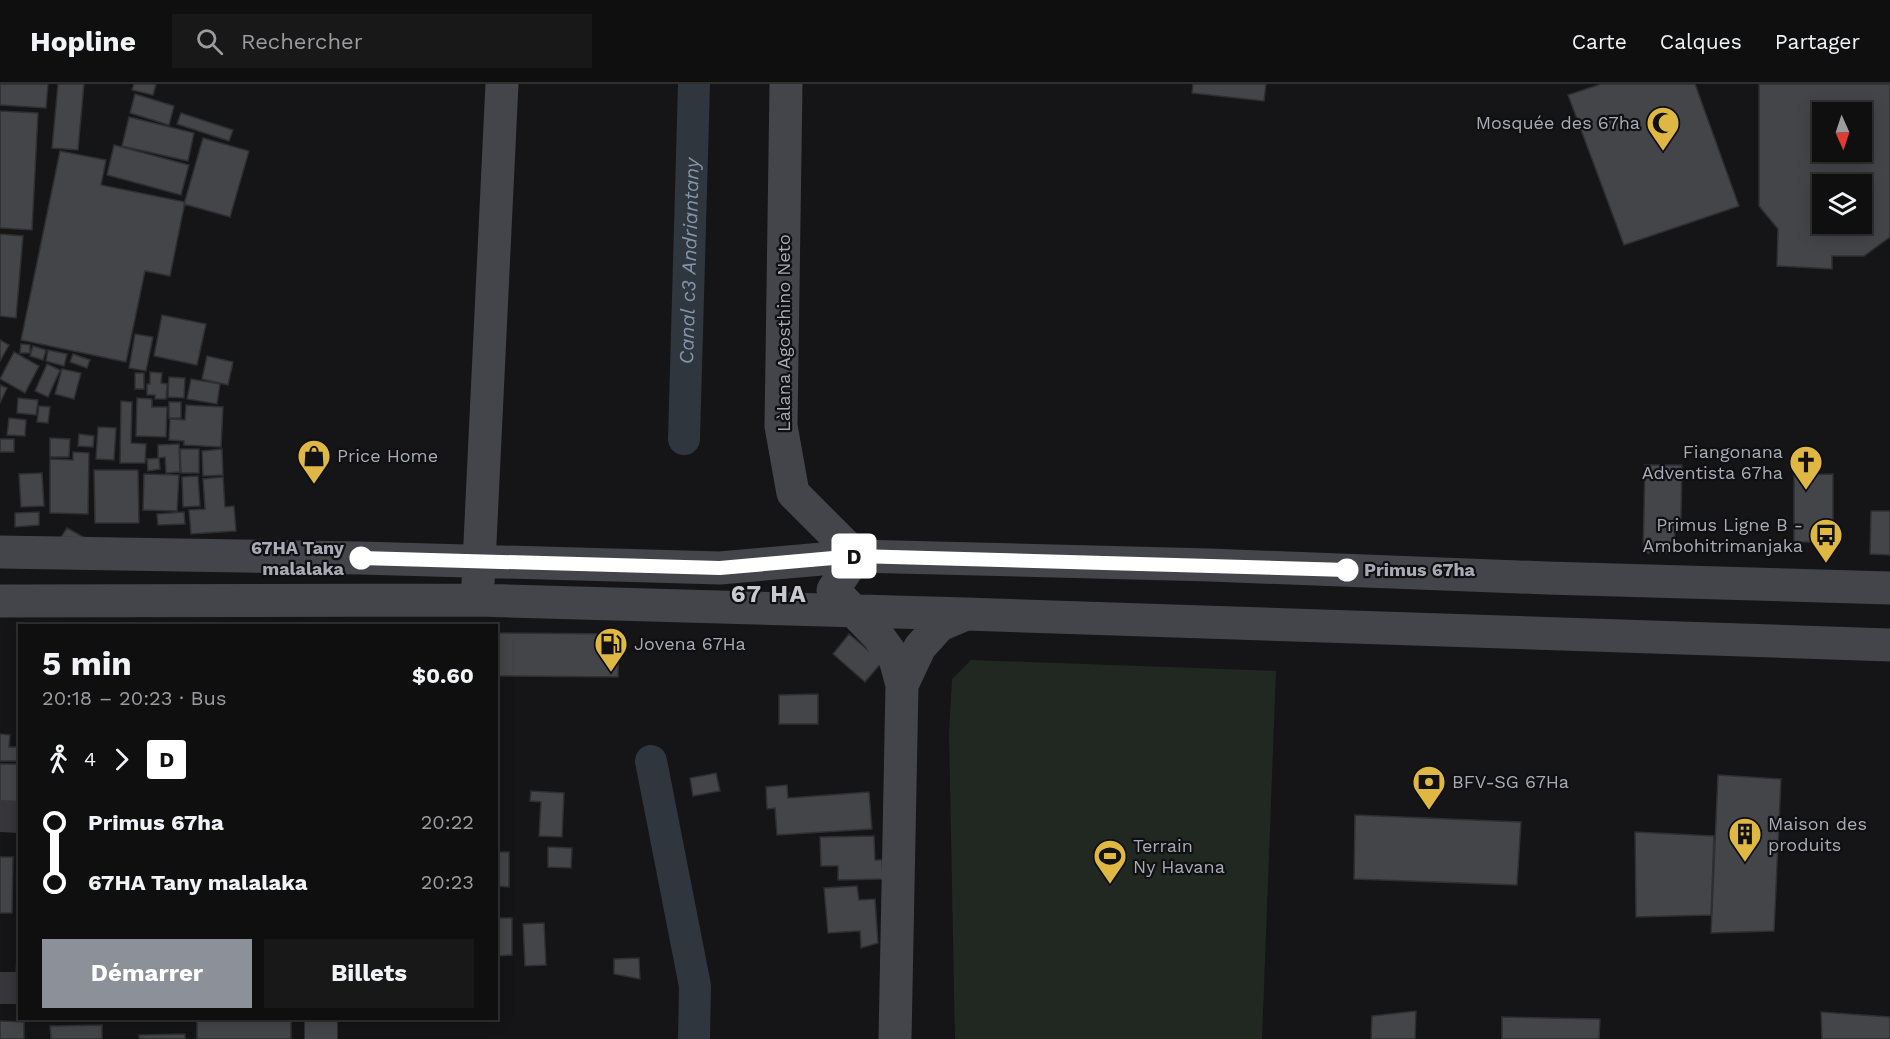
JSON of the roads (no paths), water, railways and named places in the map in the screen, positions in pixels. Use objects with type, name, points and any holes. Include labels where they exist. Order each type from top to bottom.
[{"type":"main road","points":[[477,600],[502,84]]},
{"type":"main road","name":"Làlana Agosthino Neto","points":[[786,84],[781,426],[793,493],[856,556]]},
{"type":"main road","points":[[0,552],[328,557],[720,568],[856,556],[1210,565],[1890,588]]},
{"type":"main road","points":[[856,556],[833,590],[879,637],[895,659],[902,685],[895,1039]]},
{"type":"main road","points":[[327,613],[328,557]]},
{"type":"main road","points":[[0,601],[327,613],[477,600],[852,610],[1890,645]]},
{"type":"main road","points":[[902,685],[920,647],[940,625],[966,614]]},
{"type":"main road","points":[[321,1020],[321,1039]]},
{"type":"street","points":[[0,816],[18,817]]},
{"type":"street","points":[[0,988],[18,988]]},
{"type":"waterway","name":"Canal c3 Andriantany","points":[[684,439],[694,84]]},
{"type":"waterway","points":[[651,761],[695,986],[694,1039]]},
{"type":"place","name":"Mosquée des 67ha","points":[[1663,152]]},
{"type":"place","name":"Price Home","points":[[314,485]]},
{"type":"place","name":"Fiangonana Adventista 67ha","points":[[1806,491]]},
{"type":"place","name":"67HA Tany malalaka","points":[[361,558]]},
{"type":"place","name":"Primus Ligne B - Ambohitrimanjaka","points":[[1826,564]]},
{"type":"place","name":"Primus 67ha","points":[[1347,570]]},
{"type":"place","name":"Jovena 67Ha","points":[[611,673]]},
{"type":"place","name":"BFV-SG 67Ha","points":[[1429,811]]},
{"type":"place","name":"Maison des produits","points":[[1745,863]]},
{"type":"place","name":"Terrain Ny Havana","points":[[1110,885]]},
{"type":"district","name":"67 HA","points":[[769,594]]}]
